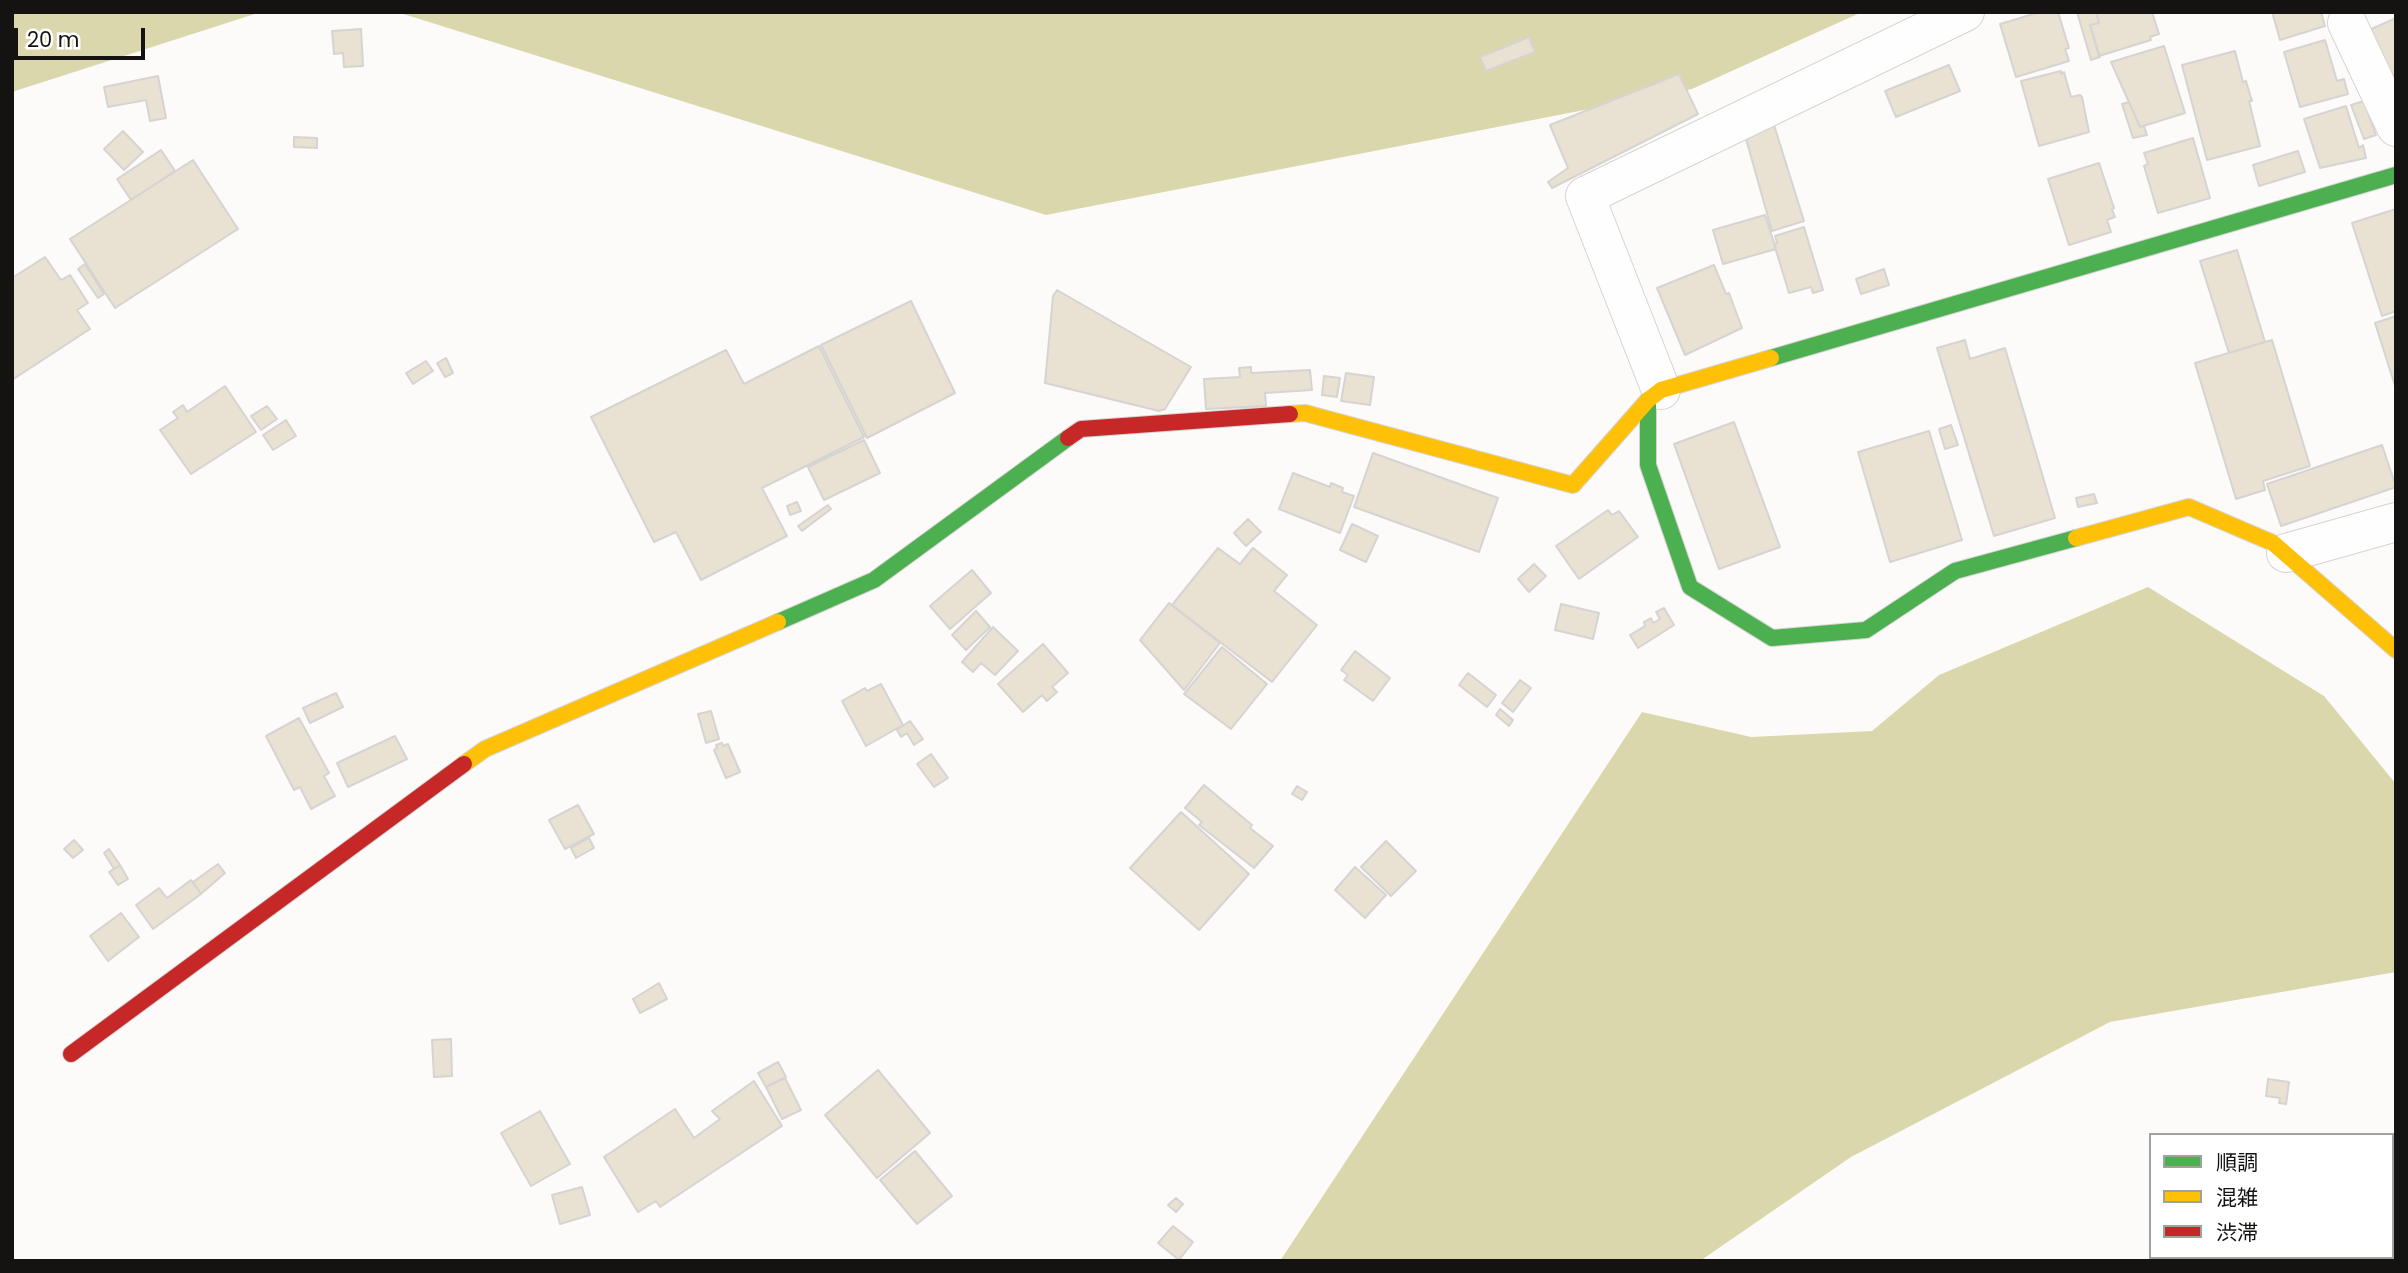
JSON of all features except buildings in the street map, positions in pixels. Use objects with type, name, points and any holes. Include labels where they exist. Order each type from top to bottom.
[{"type":"street","points":[[1965,12],[1585,195],[1655,395],[1648,465],[1690,587],[1772,638],[1866,630],[1955,571],[2189,507],[2273,543],[2396,650]]},
{"type":"street","points":[[2347,23],[2396,127]]},
{"type":"street","points":[[71,1054],[485,749],[874,580],[1081,429],[1305,413],[1573,485],[1655,395],[2396,175]]},
{"type":"street","points":[[2287,553],[2396,522]]},
{"type":"shaded area","points":[[12,12],[261,12],[12,92]]},
{"type":"shaded area","points":[[397,12],[1862,12],[1692,89],[1046,215]]},
{"type":"shaded area","points":[[2148,587],[2324,696],[2396,784],[2396,972],[2110,1022],[1851,1157],[1700,1261],[1280,1261],[1642,712],[1751,737],[1872,731],[1939,675]]},
{"type":"traffic: fast","points":[[1771,358],[2396,175]]},
{"type":"traffic: fast","points":[[1648,400],[1648,465],[1690,587],[1772,638],[1866,630],[1955,571],[2076,538]]},
{"type":"traffic: fast","points":[[778,622],[874,580],[1068,438]]},
{"type":"traffic: slow","points":[[1290,414],[1305,413],[1573,485],[1648,400],[1661,390],[1771,358]]},
{"type":"traffic: slow","points":[[2076,538],[2189,507],[2273,543],[2396,650]]},
{"type":"traffic: slow","points":[[464,764],[485,749],[778,622]]},
{"type":"traffic: jam","points":[[1068,438],[1081,429],[1290,414]]},
{"type":"traffic: jam","points":[[71,1054],[464,764]]}]
